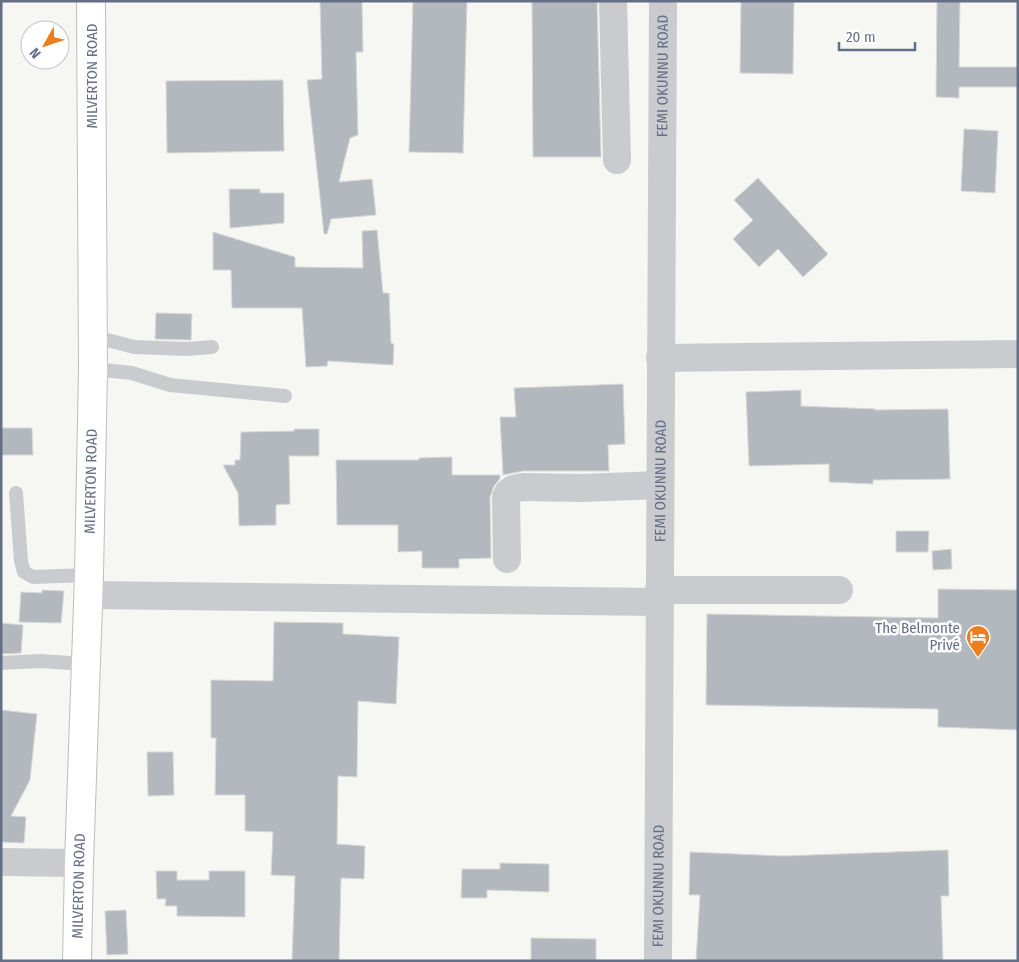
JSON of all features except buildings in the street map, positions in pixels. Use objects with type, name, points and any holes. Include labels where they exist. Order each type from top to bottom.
[{"type":"street","name":"MILVERTON ROAD","points":[[77,961],[89,585],[93,368],[91,1]]},
{"type":"street","points":[[613,1],[617,160]]},
{"type":"street","name":"FEMI OKUNNU ROAD","points":[[658,961],[663,1]]},
{"type":"street","points":[[660,358],[1018,354]]},
{"type":"street","points":[[507,560],[506,497],[513,489],[523,487],[582,488],[660,485]]},
{"type":"street","points":[[89,585],[659,596],[839,590]]},
{"type":"street","points":[[1,862],[79,863]]},
{"type":"lane","points":[[92,336],[134,347],[187,349],[212,347]]},
{"type":"lane","points":[[93,368],[132,374],[170,385],[285,396]]},
{"type":"lane","points":[[16,493],[21,561],[24,572],[33,577],[89,585]]},
{"type":"lane","points":[[1,663],[40,661],[86,664]]},
{"type":"place","name":"The Belmonte Privé","points":[[978,658]]}]
